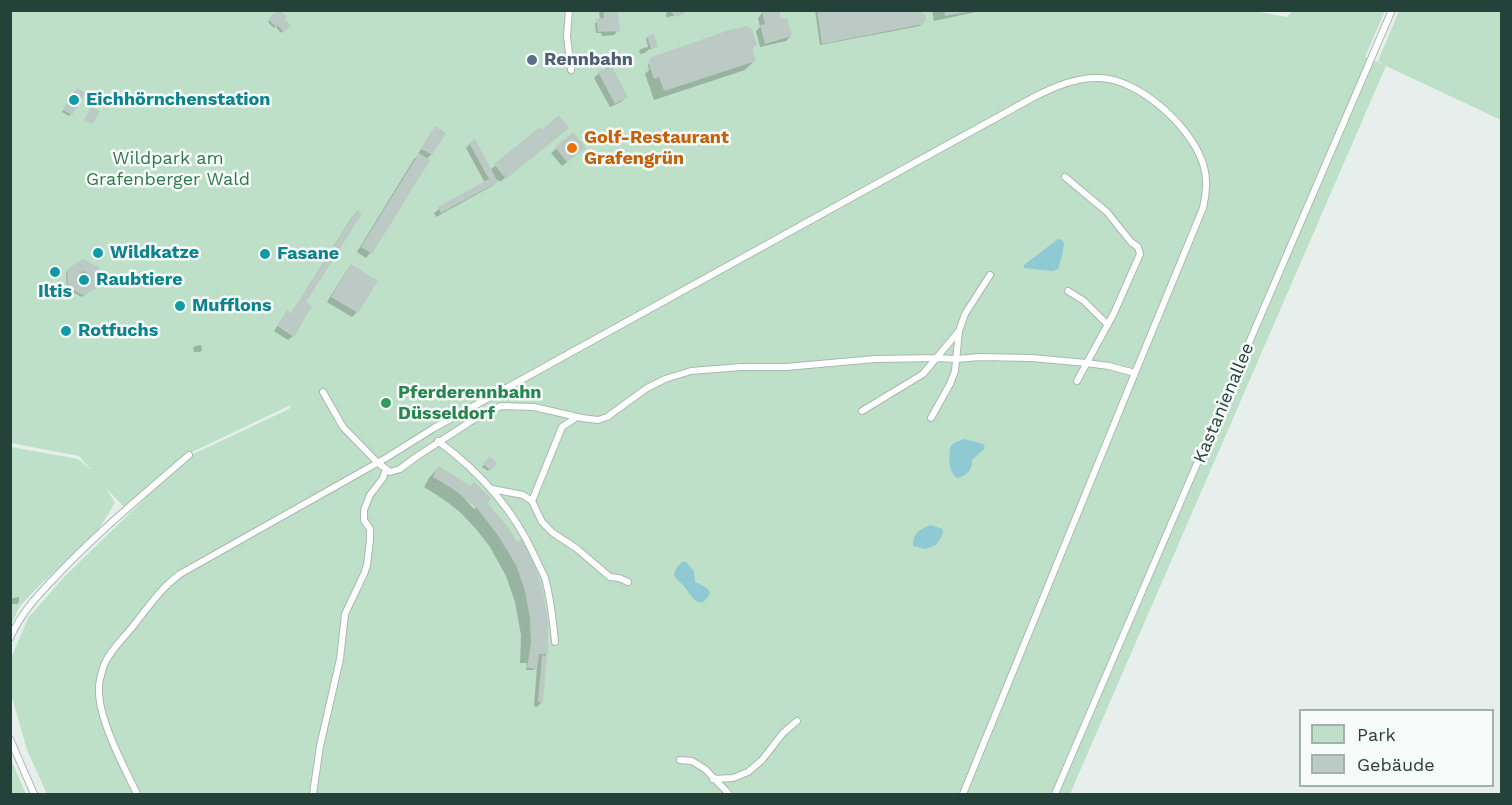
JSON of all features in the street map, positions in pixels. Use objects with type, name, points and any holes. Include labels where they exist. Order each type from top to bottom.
[{"type":"lane","points":[[569,10],[567,36],[571,70]]},
{"type":"lane","name":"Kastanienallee","points":[[1055,795],[1392,10]]},
{"type":"lane","points":[[137,795],[107,727],[100,703],[101,676],[112,651],[155,596],[180,574],[434,428],[1056,86],[1100,78],[1119,82],[1137,90],[1170,116],[1191,140],[1204,167],[1206,195],[1203,208],[963,795]]},
{"type":"lane","points":[[1065,177],[1107,212],[1131,242],[1138,247],[1140,254],[1108,325],[1077,381]]},
{"type":"lane","points":[[931,418],[955,371],[959,331],[965,314],[990,275]]},
{"type":"lane","points":[[1068,291],[1084,301],[1108,325]]},
{"type":"lane","points":[[862,411],[923,374],[959,331]]},
{"type":"lane","points":[[323,392],[343,427],[390,472],[400,469],[438,441],[473,420],[504,406],[534,407],[598,420],[607,417],[647,388],[665,379],[691,371],[875,360],[980,357],[1032,358],[1086,363],[1135,373]]},
{"type":"lane","points":[[532,501],[562,427],[577,417]]},
{"type":"lane","points":[[438,441],[461,458],[491,488],[528,540],[544,577],[552,613],[555,642]]},
{"type":"lane","points":[[10,638],[28,607],[65,567],[128,507],[189,455]]},
{"type":"lane","points":[[313,795],[320,746],[340,659],[345,614],[367,564],[370,529],[364,520],[364,510],[370,495],[386,470]]},
{"type":"lane","points":[[491,488],[523,495],[532,501],[542,522],[553,533],[576,548],[610,577],[628,582]]},
{"type":"lane","points":[[713,779],[733,778],[747,772],[762,760],[783,733],[797,720]]},
{"type":"lane","points":[[10,739],[34,795]]},
{"type":"lane","points":[[680,760],[692,761],[705,769],[729,795]]},
{"type":"green space","name":"Wildpark am Grafenberger Wald","points":[[1249,10],[1287,17],[1292,11],[1385,11],[1365,57],[1382,64],[1378,61],[1399,11],[1501,11],[1501,120],[1386,66],[1070,794],[47,794],[27,750],[11,694],[12,656],[28,618],[65,576],[189,456],[289,409],[291,405],[188,454],[129,504],[123,506],[106,488],[115,503],[97,532],[34,591],[20,606],[11,624],[11,447],[78,459],[91,470],[79,456],[11,443],[10,11]]},
{"type":"green space","points":[[11,760],[26,794],[11,794]]},
{"type":"water","points":[[1058,239],[1064,243],[1058,269],[1053,271],[1024,268],[1024,265]]},
{"type":"water","points":[[964,439],[983,444],[985,448],[972,460],[968,472],[958,478],[951,469],[950,452],[952,445]]},
{"type":"water","points":[[931,525],[943,529],[942,536],[936,545],[925,549],[913,546],[918,532]]},
{"type":"water","points":[[682,562],[686,562],[694,571],[695,582],[707,588],[710,593],[703,602],[696,601],[675,576],[677,567]]},
{"type":"building","points":[[277,10],[287,17],[285,19],[291,25],[284,32],[268,19]]},
{"type":"building","points":[[603,10],[618,10],[620,31],[598,32],[596,19],[604,18]]},
{"type":"building","points":[[669,10],[685,10],[684,14],[676,17]]},
{"type":"building","points":[[779,10],[781,19],[787,18],[792,36],[765,44],[760,25],[765,24],[762,12]]},
{"type":"building","points":[[817,10],[921,10],[922,14],[925,13],[926,21],[923,21],[924,24],[822,44]]},
{"type":"building","points":[[944,10],[968,10],[968,12],[945,16]]},
{"type":"building","points":[[747,26],[752,29],[757,45],[752,47],[756,61],[664,91],[659,77],[654,79],[649,64],[652,57],[735,28]]},
{"type":"building","points":[[654,34],[658,47],[651,49],[647,36]]},
{"type":"building","points":[[611,65],[628,97],[615,104],[598,72]]},
{"type":"building","points":[[77,88],[86,93],[72,115],[63,110]]},
{"type":"building","points":[[91,107],[100,111],[93,124],[84,120]]},
{"type":"building","points":[[559,115],[569,128],[506,179],[494,164],[540,127],[542,130]]},
{"type":"building","points":[[435,126],[446,133],[432,155],[421,149]]},
{"type":"building","points":[[573,132],[586,148],[567,162],[555,147]]},
{"type":"building","points":[[475,139],[498,182],[441,213],[438,207],[489,179],[469,143]]},
{"type":"building","points":[[419,153],[430,160],[372,254],[361,247]]},
{"type":"building","points":[[357,210],[362,214],[306,302],[312,306],[294,337],[277,326],[287,310],[291,313]]},
{"type":"building","points":[[83,259],[99,267],[100,286],[84,296],[68,287],[67,269]],"holes":[[[83,271],[88,274],[89,280],[84,284],[78,281],[78,275]]]},
{"type":"building","points":[[351,264],[378,281],[358,313],[331,297]]},
{"type":"building","points":[[490,456],[497,463],[491,471],[483,464]]},
{"type":"building","points":[[438,466],[470,486],[474,482],[491,498],[487,503],[508,527],[517,542],[522,539],[531,556],[542,586],[548,621],[548,654],[539,654],[537,669],[527,668],[531,643],[530,619],[525,591],[516,565],[477,508],[433,477]]},
{"type":"building","points":[[542,655],[547,656],[543,703],[538,702]]},
{"type":"place","name":"Rennbahn","points":[[532,60]]},
{"type":"place","name":"Eichhörnchenstation","points":[[74,100]]},
{"type":"place","name":"Golf-Restaurant Grafengrün","points":[[572,148]]},
{"type":"place","name":"Wildkatze","points":[[98,253]]},
{"type":"place","name":"Fasane","points":[[265,254]]},
{"type":"place","name":"Iltis","points":[[55,272]]},
{"type":"place","name":"Raubtiere","points":[[84,280]]},
{"type":"place","name":"Mufflons","points":[[180,306]]},
{"type":"place","name":"Rotfuchs","points":[[66,331]]},
{"type":"place","name":"Pferderennbahn Düsseldorf","points":[[386,403]]}]
